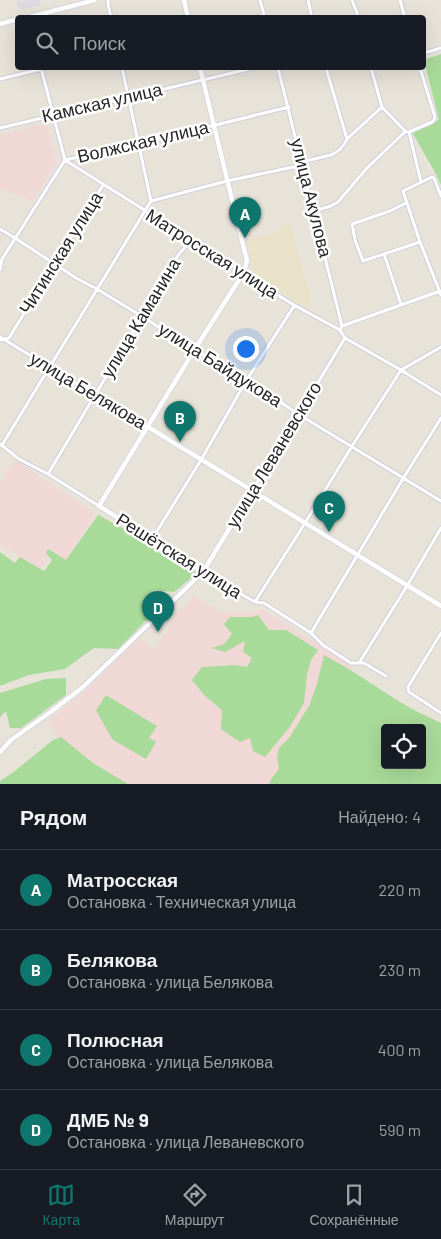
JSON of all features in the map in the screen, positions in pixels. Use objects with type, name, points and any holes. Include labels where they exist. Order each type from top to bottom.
[{"type":"street","points":[[36,15],[95,0]]},
{"type":"street","points":[[108,0],[110,15]]},
{"type":"street","points":[[184,0],[187,15]]},
{"type":"street","points":[[260,0],[265,15]]},
{"type":"street","points":[[308,0],[311,15]]},
{"type":"street","points":[[352,0],[358,15]]},
{"type":"street","points":[[400,0],[404,15]]},
{"type":"street","points":[[0,24],[15,20]]},
{"type":"street","points":[[426,52],[441,48]]},
{"type":"street","points":[[0,79],[34,70]]},
{"type":"street","points":[[41,70],[65,160]]},
{"type":"street","points":[[1,445],[151,201],[122,70]]},
{"type":"street","points":[[99,506],[244,272],[247,262],[200,70]]},
{"type":"street","name":"Камская улица","points":[[0,128],[52,114],[245,70]]},
{"type":"street","name":"улица Акулова","points":[[279,70],[341,328]]},
{"type":"street","points":[[327,70],[347,139]]},
{"type":"street","points":[[373,70],[382,107],[408,132],[421,182]]},
{"type":"street","points":[[314,211],[338,202],[367,168],[408,132],[434,120],[435,117],[421,70]]},
{"type":"street","name":"Волжская улица","points":[[0,270],[2,259],[65,160],[289,107]]},
{"type":"street","points":[[151,201],[227,181],[298,166],[302,162],[335,153],[347,139],[382,107]]},
{"type":"street","name":"Матросская улица","points":[[65,160],[192,240],[210,249],[224,262],[244,272],[251,279],[294,306],[341,328],[346,338],[441,395]]},
{"type":"street","points":[[341,328],[401,304],[441,292],[420,242],[403,191],[432,177],[441,196]]},
{"type":"street","name":"Читинская улица","points":[[1,339],[9,338],[103,185]]},
{"type":"street","points":[[406,203],[390,211],[352,224],[355,240],[363,261],[420,242]]},
{"type":"street","name":"улица Байдукова","points":[[0,229],[76,278],[143,317],[441,501]]},
{"type":"street","name":"улица Каманина","points":[[48,474],[179,254],[192,240]]},
{"type":"street","points":[[384,254],[401,304]]},
{"type":"street","points":[[152,540],[246,381],[294,306]]},
{"type":"street","name":"улица Леваневского","points":[[0,752],[11,740],[83,687],[203,572],[346,338]]},
{"type":"street","name":"улица Белякова","points":[[1,339],[441,606]]},
{"type":"street","points":[[255,602],[401,370],[441,347]]},
{"type":"street","points":[[311,633],[441,418]]},
{"type":"street","name":"Решётская улица","points":[[1,445],[20,459],[48,474],[203,572],[255,602],[264,603],[311,633],[323,645],[351,663],[364,664],[386,676]]},
{"type":"street","points":[[359,663],[441,528]]},
{"type":"street","points":[[441,633],[408,688],[409,692],[441,713]]},
{"type":"shaded area","points":[[40,0],[40,5],[19,10],[16,2]]},
{"type":"shaded area","points":[[47,123],[57,162],[33,201],[0,189],[0,135]]},
{"type":"shaded area","points":[[290,224],[311,299],[304,308],[255,274],[246,240],[272,234],[279,231],[280,227]]},
{"type":"shaded area","points":[[15,460],[96,514],[66,560],[52,551],[41,569],[0,545],[0,483]]},
{"type":"shaded area","points":[[193,595],[220,612],[250,613],[261,609],[352,665],[353,677],[288,784],[126,784],[60,740],[48,721],[86,690],[139,639],[155,649],[179,610],[188,604]]},
{"type":"green space","points":[[441,54],[441,185],[412,132],[439,120],[426,68],[426,59]]},
{"type":"green space","points":[[98,515],[152,544],[197,573],[174,592],[154,590],[158,608],[118,649],[94,648],[65,669],[29,675],[0,686],[0,552],[15,563],[20,557],[44,571],[52,560],[46,553],[48,549],[66,560]]},
{"type":"green space","points":[[258,615],[269,630],[286,630],[318,650],[311,660],[307,674],[304,703],[289,728],[265,757],[253,751],[250,738],[240,742],[221,729],[222,710],[205,696],[192,680],[202,667],[235,665],[247,667],[252,658],[243,652],[245,641],[225,652],[212,648],[224,644],[232,634],[224,624],[230,617],[252,617]]},
{"type":"green space","points":[[324,655],[405,705],[441,723],[441,784],[269,784],[279,769],[277,758],[279,748],[289,738],[309,706]]},
{"type":"green space","points":[[66,678],[66,695],[21,728],[10,728],[6,711],[0,717],[0,693],[46,679]]},
{"type":"green space","points":[[106,695],[157,726],[149,738],[156,742],[146,759],[111,737],[96,710]]},
{"type":"green space","points":[[61,737],[93,763],[128,784],[0,784],[0,781],[53,740]]},
{"type":"place","name":"Матросская","points":[[245,238]]},
{"type":"place","name":"Белякова","points":[[180,442]]},
{"type":"place","name":"Полюсная","points":[[329,532]]},
{"type":"place","name":"ДМБ № 9","points":[[158,632]]}]
